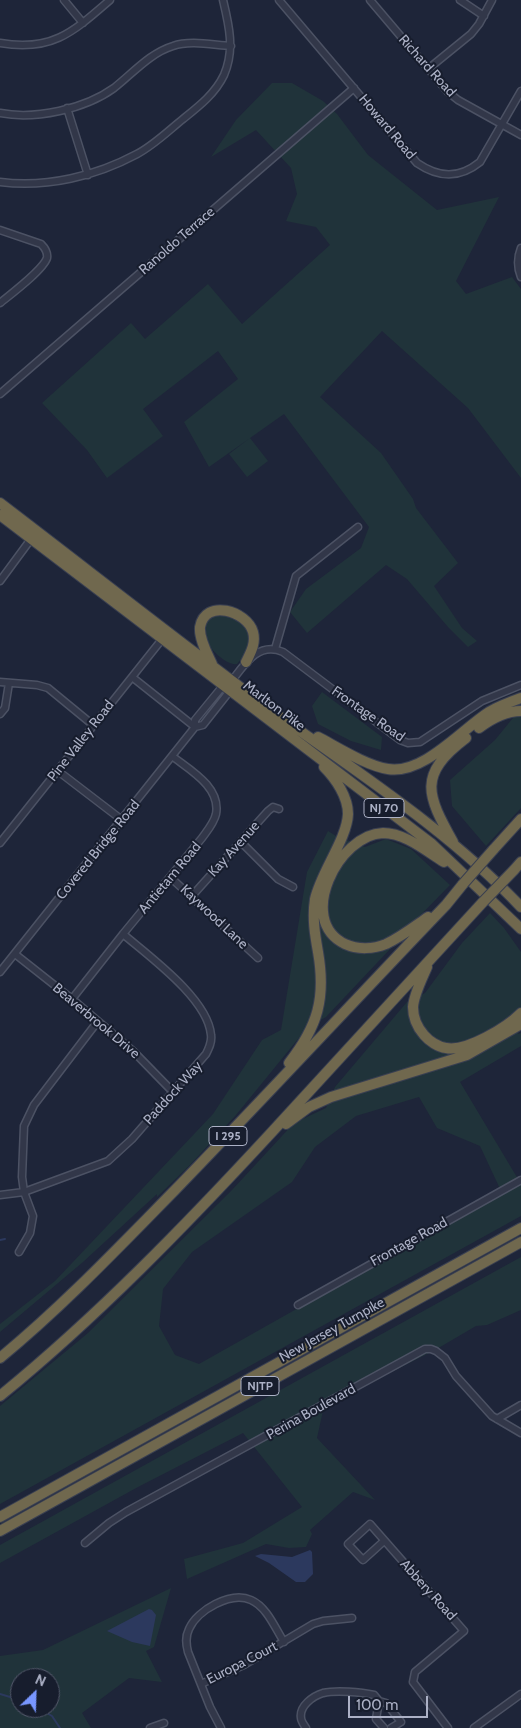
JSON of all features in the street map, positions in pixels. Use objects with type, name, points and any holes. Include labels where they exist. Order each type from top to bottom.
[{"type":"highway","name":"Marlton Pike","points":[[0,503],[89,573],[212,665],[230,684],[302,745],[432,844],[521,929]]},
{"type":"highway","points":[[0,508],[29,525]]},
{"type":"highway","name":"Marlton Pike","points":[[0,515],[163,638],[289,722],[382,788],[456,848],[521,907]]},
{"type":"highway","points":[[212,665],[201,638],[200,629],[202,620],[215,610],[225,610],[234,613],[250,627],[254,639],[253,647],[246,662]]},
{"type":"highway","points":[[289,722],[378,767],[389,770],[402,770],[422,762],[488,713],[521,698]]},
{"type":"highway","points":[[456,848],[435,810],[431,791],[432,777],[448,753],[463,739],[489,721],[512,711],[521,711]]},
{"type":"highway","points":[[238,1126],[298,1051],[310,1031],[319,1004],[322,983],[313,920],[314,909],[319,886],[345,829],[347,807],[339,786],[328,771],[302,745]]},
{"type":"highway","name":"I 295","points":[[0,1358],[43,1321],[104,1263],[238,1126],[446,905],[521,819]]},
{"type":"highway","points":[[446,905],[396,939],[386,944],[368,948],[348,945],[332,935],[325,923],[322,907],[328,884],[339,863],[362,839],[373,834],[390,834],[407,839],[461,873]]},
{"type":"highway","name":"I 295","points":[[0,1396],[88,1320],[210,1199],[517,866]]},
{"type":"highway","points":[[510,895],[521,902]]},
{"type":"highway","points":[[509,917],[521,937]]},
{"type":"highway","points":[[429,961],[415,997],[414,1013],[415,1021],[421,1032],[435,1044],[453,1049],[470,1045],[505,1026],[521,1014]]},
{"type":"highway","points":[[260,1145],[302,1112],[322,1102],[467,1055],[521,1024]]},
{"type":"highway","name":"New Jersey Turnpike","points":[[0,1517],[521,1228]]},
{"type":"highway","name":"New Jersey Turnpike","points":[[0,1531],[521,1242]]},
{"type":"street","points":[[64,0],[83,23]]},
{"type":"street","points":[[0,43],[24,46],[44,43],[68,34],[110,0]]},
{"type":"street","points":[[0,182],[48,182],[88,175],[138,154],[203,102],[212,94],[224,76],[231,46],[224,0]]},
{"type":"street","name":"Howard Road","points":[[278,0],[417,163],[434,173],[443,175],[464,172],[472,169],[480,162],[521,91]]},
{"type":"street","name":"Richard Road","points":[[370,0],[448,92],[458,100],[521,135]]},
{"type":"street","points":[[460,0],[484,16]]},
{"type":"street","points":[[428,69],[471,34],[484,16],[492,0]]},
{"type":"street","points":[[0,113],[44,114],[88,101],[112,89],[155,54],[164,49],[185,44],[231,46]]},
{"type":"street","name":"Ranoldo Terrace","points":[[0,394],[354,88]]},
{"type":"street","points":[[67,108],[88,175]]},
{"type":"street","points":[[0,230],[42,244],[48,256],[43,266],[0,303]]},
{"type":"street","points":[[521,248],[518,257],[521,277]]},
{"type":"street","points":[[230,684],[246,662],[266,649],[275,649],[296,576],[358,527]]},
{"type":"street","points":[[0,581],[32,539]]},
{"type":"street","name":"Pine Valley Road","points":[[0,844],[163,638]]},
{"type":"street","name":"Frontage Road","points":[[275,649],[283,652],[388,732],[408,743],[420,742],[482,701],[521,685]]},
{"type":"street","points":[[132,677],[196,727]]},
{"type":"street","points":[[0,682],[37,685],[48,688],[93,725]]},
{"type":"street","points":[[0,714],[5,708],[10,683]]},
{"type":"street","name":"Covered Bridge Road","points":[[0,972],[172,756],[196,727],[203,725],[229,692],[230,684]]},
{"type":"street","name":"Antietam Road","points":[[72,999],[202,838],[212,823],[216,808],[215,799],[207,784],[172,756]]},
{"type":"street","points":[[58,771],[122,820]]},
{"type":"street","name":"Kay Avenue","points":[[191,897],[273,807],[279,809]]},
{"type":"street","points":[[241,842],[278,879],[293,887]]},
{"type":"street","name":"Kaywood Lane","points":[[170,877],[258,958]]},
{"type":"street","name":"Paddock Way","points":[[0,1195],[24,1192],[108,1161],[132,1139],[206,1054],[211,1037],[206,1017],[180,983],[124,934]]},
{"type":"street","name":"Beaverbrook Drive","points":[[14,954],[72,999],[134,1052],[173,1092]]},
{"type":"street","points":[[19,1252],[30,1233],[33,1221],[24,1192],[22,1177],[23,1134],[28,1115],[98,1021]]},
{"type":"street","name":"Frontage Road","points":[[298,1305],[521,1180]]},
{"type":"street","name":"Perina Boulevard","points":[[85,1543],[126,1512],[425,1349],[436,1351],[445,1358],[456,1376],[477,1401],[497,1420],[521,1433]]},
{"type":"street","points":[[497,1420],[521,1405]]},
{"type":"street","name":"Abbery Road","points":[[384,1541],[363,1560],[348,1544],[370,1524],[464,1631],[415,1672],[414,1682],[448,1728]]},
{"type":"street","name":"Europa Court","points":[[221,1728],[210,1707],[186,1643],[189,1629],[198,1616],[222,1602],[235,1597],[243,1597],[252,1601],[266,1614],[284,1642]]},
{"type":"street","name":"Europa Court","points":[[201,1684],[244,1665],[313,1624],[352,1618]]},
{"type":"street","points":[[306,1728],[301,1719],[302,1709],[310,1700],[323,1693],[345,1692],[374,1695],[379,1701],[386,1703],[400,1722],[391,1728]]},
{"type":"street","points":[[474,1728],[521,1694]]},
{"type":"street","points":[[379,1701],[376,1718],[384,1728]]},
{"type":"street","points":[[150,1728],[164,1724]]},
{"type":"shaded area","points":[[272,83],[292,83],[323,101],[337,114],[368,155],[437,210],[499,197],[456,281],[466,294],[512,277],[521,289],[521,478],[468,408],[382,331],[320,397],[381,453],[413,499],[416,508],[458,563],[434,586],[462,628],[477,641],[468,647],[448,627],[407,579],[386,565],[307,633],[290,612],[306,589],[361,548],[369,527],[284,414],[209,467],[184,422],[238,379],[218,351],[143,409],[163,436],[107,478],[87,450],[42,403],[131,323],[145,339],[208,284],[242,324],[330,245],[316,227],[286,221],[297,194],[291,168],[256,130],[211,157],[236,120]]},
{"type":"shaded area","points":[[250,438],[268,461],[247,477],[229,454]]},
{"type":"shaded area","points":[[220,612],[231,615],[249,629],[250,648],[237,664],[227,662],[216,654],[205,638],[206,621]]},
{"type":"shaded area","points":[[322,692],[382,737],[381,750],[351,741],[318,724],[312,706]]},
{"type":"shaded area","points":[[521,708],[521,808],[486,846],[452,806],[450,780],[495,740]]},
{"type":"shaded area","points":[[328,831],[365,847],[386,839],[411,849],[450,885],[326,1017],[307,1028],[236,1115],[190,1165],[157,1197],[157,1194],[83,1262],[0,1332],[0,1324],[55,1281],[213,1114],[262,1040],[281,1030],[307,872]]},
{"type":"shaded area","points":[[490,913],[504,928],[521,952],[521,1023],[518,1034],[521,1033],[521,1046],[460,1082],[521,1184],[521,1216],[0,1504],[0,1406],[88,1333],[232,1190],[294,1123],[326,1108],[335,1087],[407,1002],[425,993],[462,943]],"holes":[[[419,1097],[437,1128],[480,1146],[502,1193],[199,1364],[175,1355],[159,1326],[163,1289],[192,1252],[292,1182],[315,1147],[356,1116]]]},
{"type":"shaded area","points":[[521,1257],[521,1310],[487,1325],[476,1326],[435,1350],[324,1406],[317,1438],[375,1500],[353,1492],[310,1530],[312,1534],[306,1547],[289,1548],[266,1544],[187,1579],[184,1559],[243,1543],[302,1507],[243,1433],[138,1487],[0,1563],[0,1545]]},
{"type":"shaded area","points":[[171,1588],[154,1647],[146,1651],[162,1682],[129,1678],[82,1713],[91,1728],[0,1728],[0,1656],[43,1650]]},
{"type":"water","points":[[310,1550],[312,1552],[313,1574],[305,1582],[296,1582],[269,1563],[255,1556],[261,1554],[292,1557]]},
{"type":"water","points":[[149,1609],[156,1615],[150,1646],[132,1642],[107,1631]]},
{"type":"waterway","points":[[0,1240],[5,1239]]},
{"type":"waterway","points":[[0,1694],[10,1697]]},
{"type":"waterway","points":[[53,1718],[60,1728]]}]
